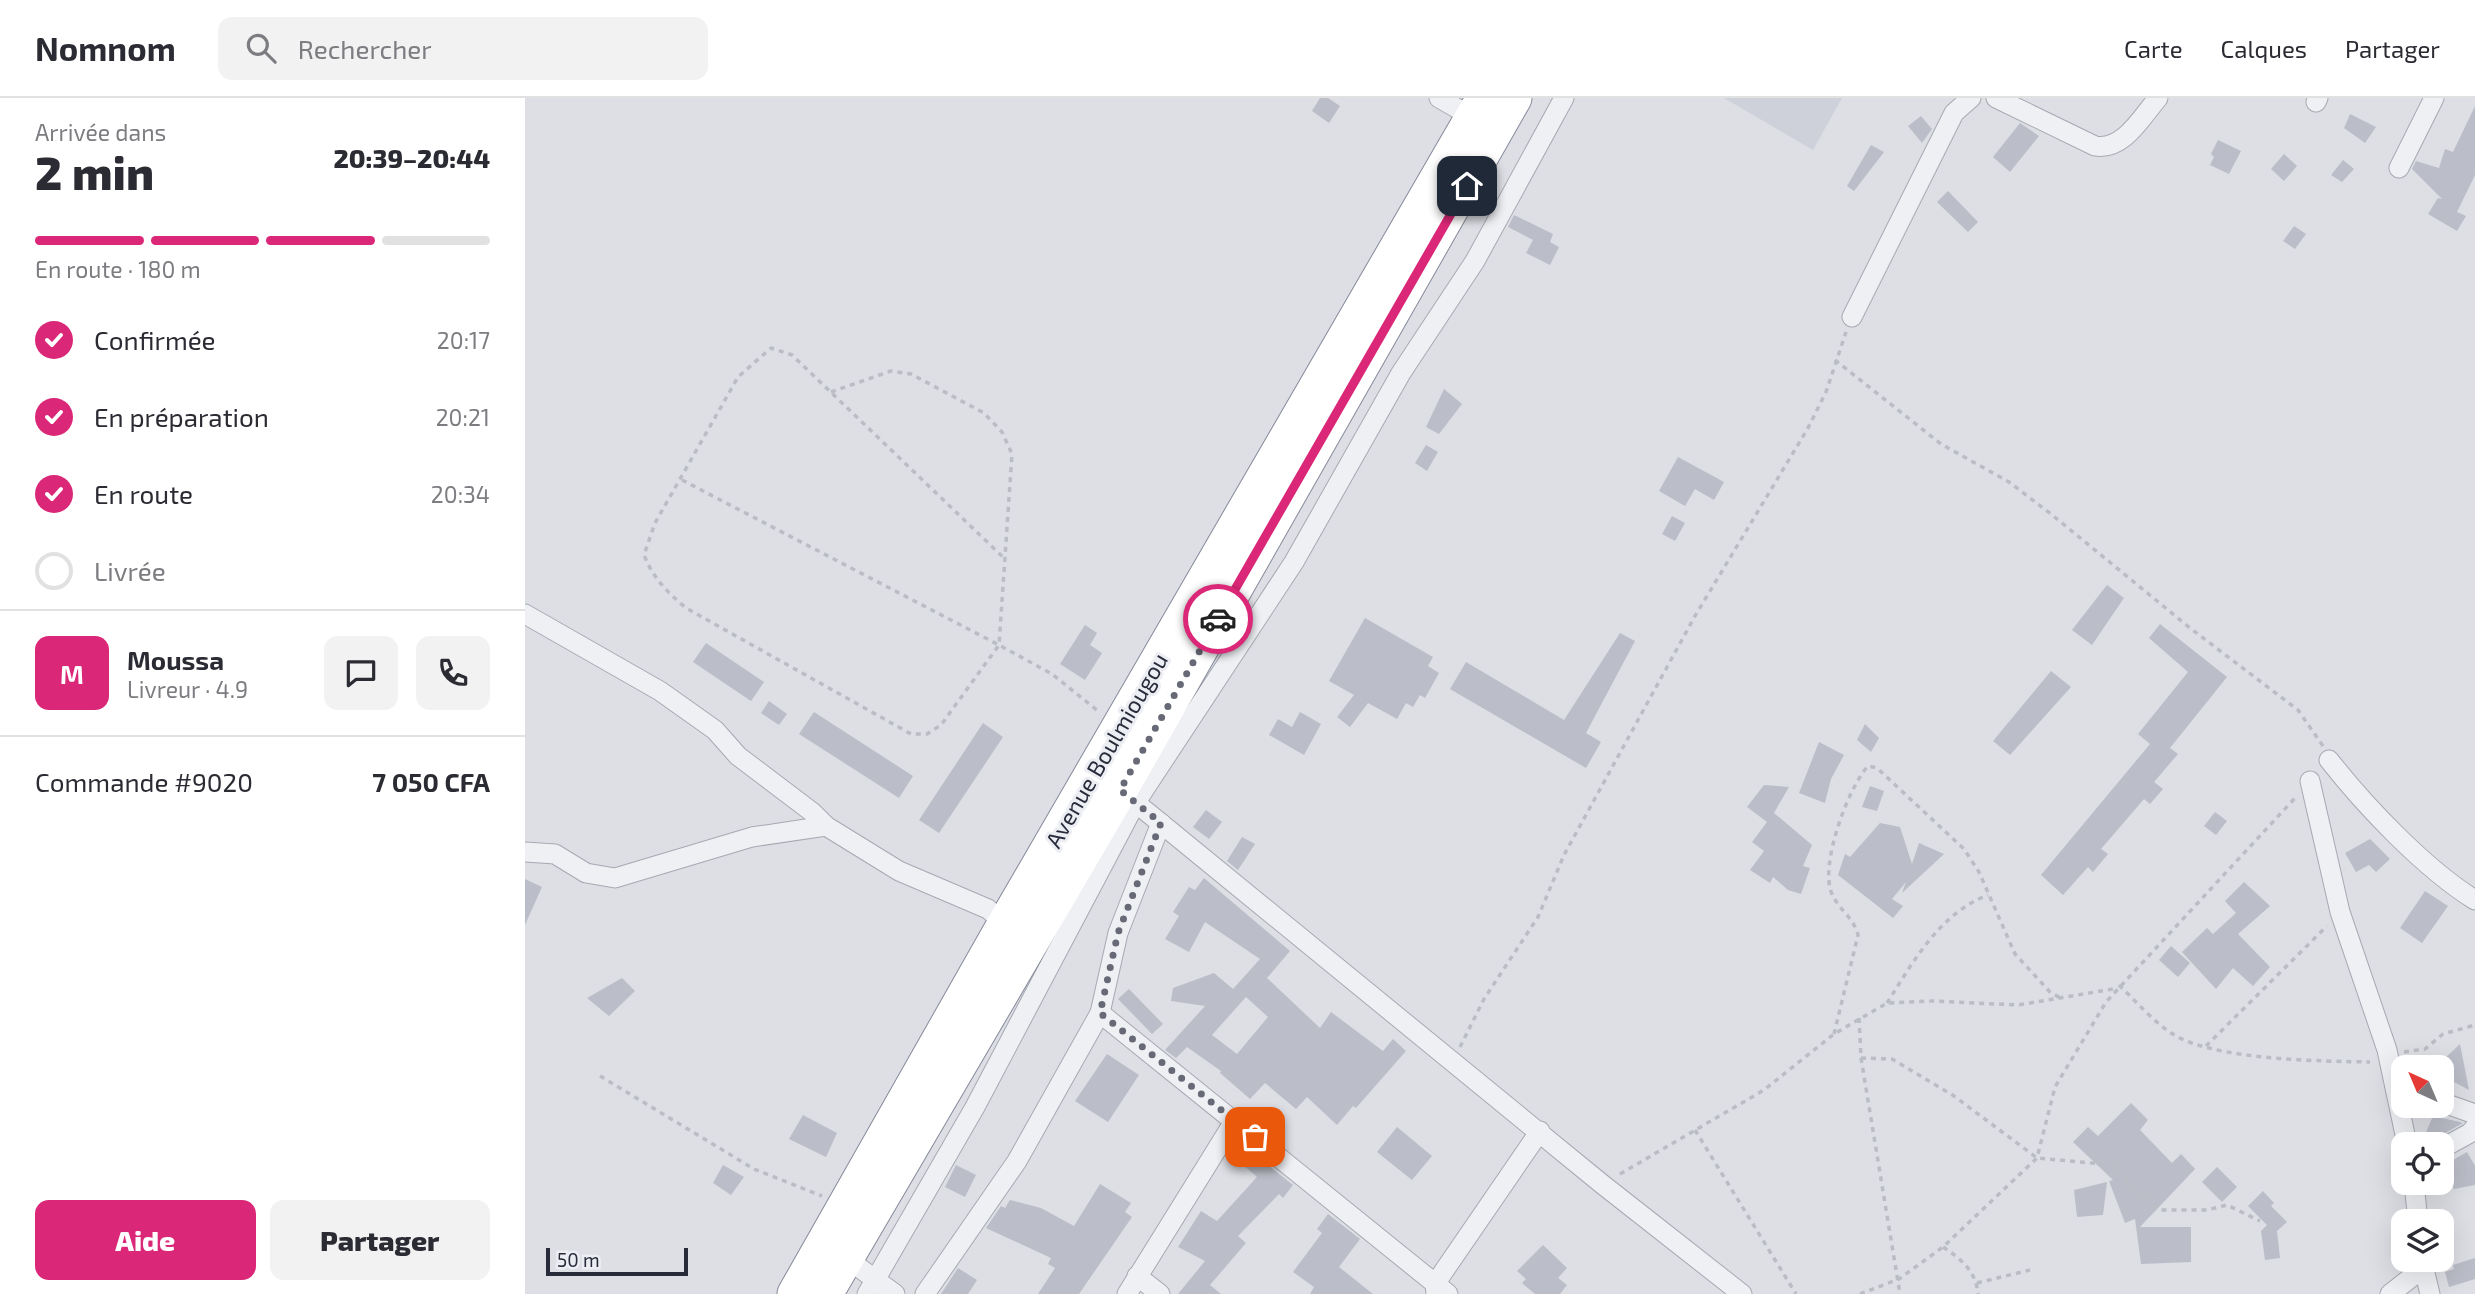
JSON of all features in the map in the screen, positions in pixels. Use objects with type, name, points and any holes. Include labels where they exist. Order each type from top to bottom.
[{"type":"highway","name":"Avenue Boulmiougou","points":[[795,1294],[1005,924],[1484,115],[1514,98]]},
{"type":"highway","name":"Avenue Boulmiougou","points":[[825,1294],[1128,796],[1460,198],[1484,115]]},
{"type":"street","points":[[1439,98],[1484,115]]},
{"type":"street","points":[[871,1286],[975,1107],[1128,796],[1294,562],[1401,373],[1475,261],[1564,98]]},
{"type":"street","points":[[1852,317],[1954,113],[1971,98]]},
{"type":"street","points":[[1996,98],[2095,146],[2108,149],[2120,142],[2158,98]]},
{"type":"street","points":[[2399,168],[2434,98]]},
{"type":"street","points":[[525,614],[660,691],[715,730],[738,756],[812,811],[826,826],[899,872],[988,909],[1005,924]]},
{"type":"street","points":[[2329,760],[2354,792],[2386,823],[2449,883],[2475,900]]},
{"type":"street","points":[[2310,781],[2340,912],[2391,1064]]},
{"type":"street","points":[[1128,796],[1602,1184],[1742,1294]]},
{"type":"street","points":[[925,1294],[1017,1161],[1100,1013],[1118,933],[1161,823]]},
{"type":"street","points":[[525,852],[555,853],[586,873],[615,878],[752,837],[826,826]]},
{"type":"street","points":[[1100,1013],[1235,1120],[1440,1291],[1540,1131]]},
{"type":"street","points":[[2454,1107],[2475,1114]]},
{"type":"street","points":[[1127,1294],[1235,1120]]},
{"type":"street","points":[[2454,1142],[2475,1127]]},
{"type":"street","points":[[846,1258],[871,1286],[895,1294]]},
{"type":"street","points":[[2390,1294],[2417,1272]]},
{"type":"street","points":[[2424,1272],[2430,1294]]},
{"type":"street","points":[[1137,1276],[1160,1294]]},
{"type":"path","points":[[1455,1062],[1467,1028],[1538,917],[1564,855],[1695,616],[1808,428],[1826,392],[1852,317]]},
{"type":"path","points":[[831,392],[891,371],[911,374],[984,413],[1002,432],[1012,454],[1006,560],[999,645],[941,725],[927,734],[911,734],[686,608],[665,591],[644,555],[655,523],[682,480],[738,377],[771,348],[792,355],[1006,560]]},
{"type":"path","points":[[1835,360],[1941,444],[2009,482],[2190,628],[2298,710],[2321,740],[2329,760]]},
{"type":"path","points":[[682,480],[1052,674],[1120,728]]},
{"type":"path","points":[[1834,1034],[1858,935],[1856,925],[1832,896],[1828,869],[1839,824],[1868,766],[1877,768],[1964,849],[2015,954],[2050,992],[2062,999]]},
{"type":"path","points":[[1860,1294],[1899,1279],[1943,1247],[2037,1158],[2043,1145],[2049,1103],[2055,1087],[2117,986],[2257,841],[2310,781]]},
{"type":"path","points":[[1887,1003],[1939,928],[1974,900],[1988,895]]},
{"type":"path","points":[[2206,1046],[2340,912]]},
{"type":"path","points":[[1602,1184],[1764,1090],[1834,1034],[1887,1003],[1932,1001],[2018,1005],[2062,999],[2117,986]]},
{"type":"path","points":[[2117,986],[2162,1026],[2183,1040],[2251,1054],[2389,1058],[2425,1049],[2443,1034],[2475,1025]]},
{"type":"path","points":[[1859,1018],[1861,1058],[1900,1294]]},
{"type":"path","points":[[1861,1058],[1892,1059],[1954,1096],[2037,1158],[2113,1165],[2159,1210],[2207,1210],[2227,1205],[2260,1221]]},
{"type":"path","points":[[600,1076],[754,1169],[847,1205]]},
{"type":"path","points":[[1695,1130],[1796,1294]]},
{"type":"path","points":[[1943,1247],[1965,1263],[1977,1283],[1978,1294]]},
{"type":"path","points":[[1977,1283],[2030,1270]]},
{"type":"shaded area","points":[[1724,98],[1842,98],[1813,150]]},
{"type":"building","points":[[1320,98],[1328,98],[1340,106],[1329,123],[1312,111]]},
{"type":"building","points":[[2475,106],[2475,175],[2457,212],[2466,216],[2457,231],[2428,214],[2438,198],[2442,199],[2412,169],[2416,161],[2439,168],[2445,149],[2453,152]]},
{"type":"building","points":[[2350,114],[2376,127],[2365,143],[2344,128]]},
{"type":"building","points":[[1921,116],[1932,129],[1922,143],[1908,126]]},
{"type":"building","points":[[2020,123],[2039,136],[2010,172],[1993,157]]},
{"type":"building","points":[[2218,140],[2241,151],[2229,174],[2210,165],[2214,157],[2211,154]]},
{"type":"building","points":[[1871,145],[1884,152],[1854,191],[1847,186]]},
{"type":"building","points":[[2284,154],[2297,166],[2284,181],[2271,169]]},
{"type":"building","points":[[2343,160],[2354,169],[2342,182],[2331,175]]},
{"type":"building","points":[[1948,191],[1978,222],[1968,232],[1937,202]]},
{"type":"building","points":[[1514,215],[1553,234],[1550,242],[1559,247],[1550,265],[1526,253],[1533,240],[1508,227]]},
{"type":"building","points":[[2294,226],[2306,234],[2295,249],[2283,241]]},
{"type":"building","points":[[1444,389],[1462,404],[1439,434],[1426,427]]},
{"type":"building","points":[[1426,445],[1438,452],[1427,471],[1415,463]]},
{"type":"building","points":[[1678,457],[1724,482],[1714,500],[1695,489],[1685,506],[1659,491]]},
{"type":"building","points":[[1672,516],[1685,523],[1675,541],[1662,534]]},
{"type":"building","points":[[2107,585],[2124,598],[2092,645],[2072,630]]},
{"type":"building","points":[[1365,618],[1433,657],[1428,666],[1439,673],[1425,698],[1420,695],[1413,707],[1406,703],[1397,719],[1368,703],[1350,727],[1337,717],[1354,695],[1329,681]]},
{"type":"building","points":[[2160,624],[2227,677],[2170,748],[2178,754],[2154,782],[2163,789],[2150,804],[2144,799],[2101,849],[2108,854],[2093,872],[2088,867],[2063,895],[2041,875],[2150,744],[2138,734],[2188,672],[2149,638]]},
{"type":"building","points":[[1085,625],[1097,633],[1090,645],[1102,653],[1085,680],[1060,664]]},
{"type":"building","points":[[1620,633],[1635,641],[1586,733],[1601,742],[1586,768],[1450,689],[1466,662],[1564,720]]},
{"type":"building","points":[[706,643],[764,682],[751,701],[693,662]]},
{"type":"building","points":[[2051,671],[2071,687],[2010,755],[1993,741]]},
{"type":"building","points":[[769,701],[787,714],[779,725],[761,713]]},
{"type":"building","points":[[814,712],[913,776],[899,798],[799,734]]},
{"type":"building","points":[[1300,712],[1321,724],[1304,755],[1269,735],[1278,719],[1292,727]]},
{"type":"building","points":[[983,723],[1003,737],[939,833],[919,820]]},
{"type":"building","points":[[1865,724],[1879,738],[1871,752],[1857,740]]},
{"type":"building","points":[[1819,742],[1844,755],[1831,779],[1825,803],[1799,793]]},
{"type":"building","points":[[1764,785],[1789,787],[1774,813],[1812,845],[1803,866],[1810,868],[1801,894],[1788,890],[1773,877],[1770,883],[1750,870],[1764,851],[1752,842],[1767,822],[1747,807]]},
{"type":"building","points":[[1870,786],[1884,791],[1877,811],[1862,807]]},
{"type":"building","points":[[1206,810],[1222,822],[1209,839],[1193,827]]},
{"type":"building","points":[[2215,812],[2227,821],[2216,835],[2204,826]]},
{"type":"building","points":[[1880,823],[1900,827],[1912,864],[1919,843],[1944,854],[1902,893],[1906,882],[1892,899],[1903,906],[1893,918],[1838,875],[1845,854],[1850,857]]},
{"type":"building","points":[[1242,837],[1255,844],[1238,870],[1227,861]]},
{"type":"building","points":[[2370,839],[2390,859],[2376,872],[2369,865],[2356,872],[2345,853]]},
{"type":"building","points":[[1204,878],[1290,951],[1267,978],[1320,1028],[1331,1012],[1383,1051],[1393,1039],[1406,1051],[1356,1108],[1353,1106],[1337,1125],[1307,1097],[1296,1109],[1265,1083],[1250,1099],[1220,1073],[1221,1071],[1187,1047],[1176,1058],[1165,1050],[1205,1006],[1171,1001],[1173,988],[1214,973],[1233,989],[1260,959],[1205,922],[1189,952],[1165,939],[1179,916],[1173,912],[1189,887],[1195,890]],"holes":[[[1246,997],[1268,1017],[1237,1054],[1212,1035]]]},
{"type":"building","points":[[525,879],[542,887],[525,925]]},
{"type":"building","points":[[2244,882],[2270,906],[2238,934],[2270,967],[2253,986],[2233,968],[2216,989],[2182,952],[2207,928],[2213,934],[2236,913],[2225,901]]},
{"type":"building","points":[[2425,891],[2448,906],[2422,943],[2400,928]]},
{"type":"building","points":[[2171,946],[2190,963],[2178,977],[2159,960]]},
{"type":"building","points":[[622,978],[635,991],[609,1016],[587,998]]},
{"type":"building","points":[[1129,989],[1163,1024],[1152,1034],[1118,999]]},
{"type":"building","points":[[2460,1044],[2469,1090],[2454,1082],[2454,1055],[2448,1055]]},
{"type":"building","points":[[1107,1054],[1139,1075],[1108,1122],[1075,1101]]},
{"type":"building","points":[[2131,1103],[2148,1120],[2140,1130],[2172,1163],[2181,1154],[2195,1169],[2140,1227],[2191,1227],[2191,1262],[2141,1264],[2135,1219],[2125,1223],[2109,1181],[2113,1180],[2073,1142],[2088,1127],[2098,1136]]},
{"type":"building","points":[[803,1115],[837,1133],[826,1157],[789,1139]]},
{"type":"building","points":[[2432,1118],[2463,1123],[2447,1132],[2426,1132]]},
{"type":"building","points":[[1397,1127],[1432,1156],[1412,1180],[1377,1152]]},
{"type":"building","points":[[1249,1150],[1293,1185],[1283,1198],[1279,1194],[1238,1236],[1246,1243],[1210,1285],[1221,1294],[1178,1294],[1205,1261],[1178,1247],[1201,1211],[1217,1221],[1257,1177],[1240,1162]]},
{"type":"building","points":[[2467,1152],[2475,1166],[2475,1185],[2454,1189],[2454,1160]]},
{"type":"building","points":[[723,1165],[744,1177],[731,1195],[713,1183]]},
{"type":"building","points":[[956,1165],[976,1175],[965,1197],[945,1187]]},
{"type":"building","points":[[2217,1167],[2237,1187],[2222,1202],[2202,1182]]},
{"type":"building","points":[[2107,1182],[2103,1215],[2077,1217],[2074,1190]]},
{"type":"building","points":[[1100,1184],[1131,1203],[1125,1212],[1132,1217],[1079,1294],[1038,1294],[1055,1268],[1048,1264],[1051,1258],[986,1228],[1001,1206],[1005,1208],[1010,1200],[1041,1208],[1074,1226]]},
{"type":"building","points":[[2263,1191],[2274,1203],[2271,1206],[2287,1222],[2277,1231],[2280,1258],[2265,1260],[2261,1231],[2267,1225],[2248,1206]]},
{"type":"building","points":[[1328,1214],[1360,1239],[1339,1267],[1373,1294],[1310,1294],[1314,1287],[1293,1272],[1322,1233],[1317,1229]]},
{"type":"building","points":[[1543,1245],[1567,1268],[1558,1278],[1567,1285],[1560,1294],[1535,1294],[1522,1283],[1526,1279],[1517,1271]]},
{"type":"building","points":[[2475,1258],[2475,1279],[2449,1287],[2445,1272],[2454,1272],[2454,1265]]},
{"type":"building","points":[[958,1268],[977,1280],[968,1294],[941,1294]]},
{"type":"way so far","points":[[1218,619],[1120,790],[1161,823],[1118,933],[1100,1013],[1255,1137]]},
{"type":"route","points":[[1218,619],[1467,186]]}]
